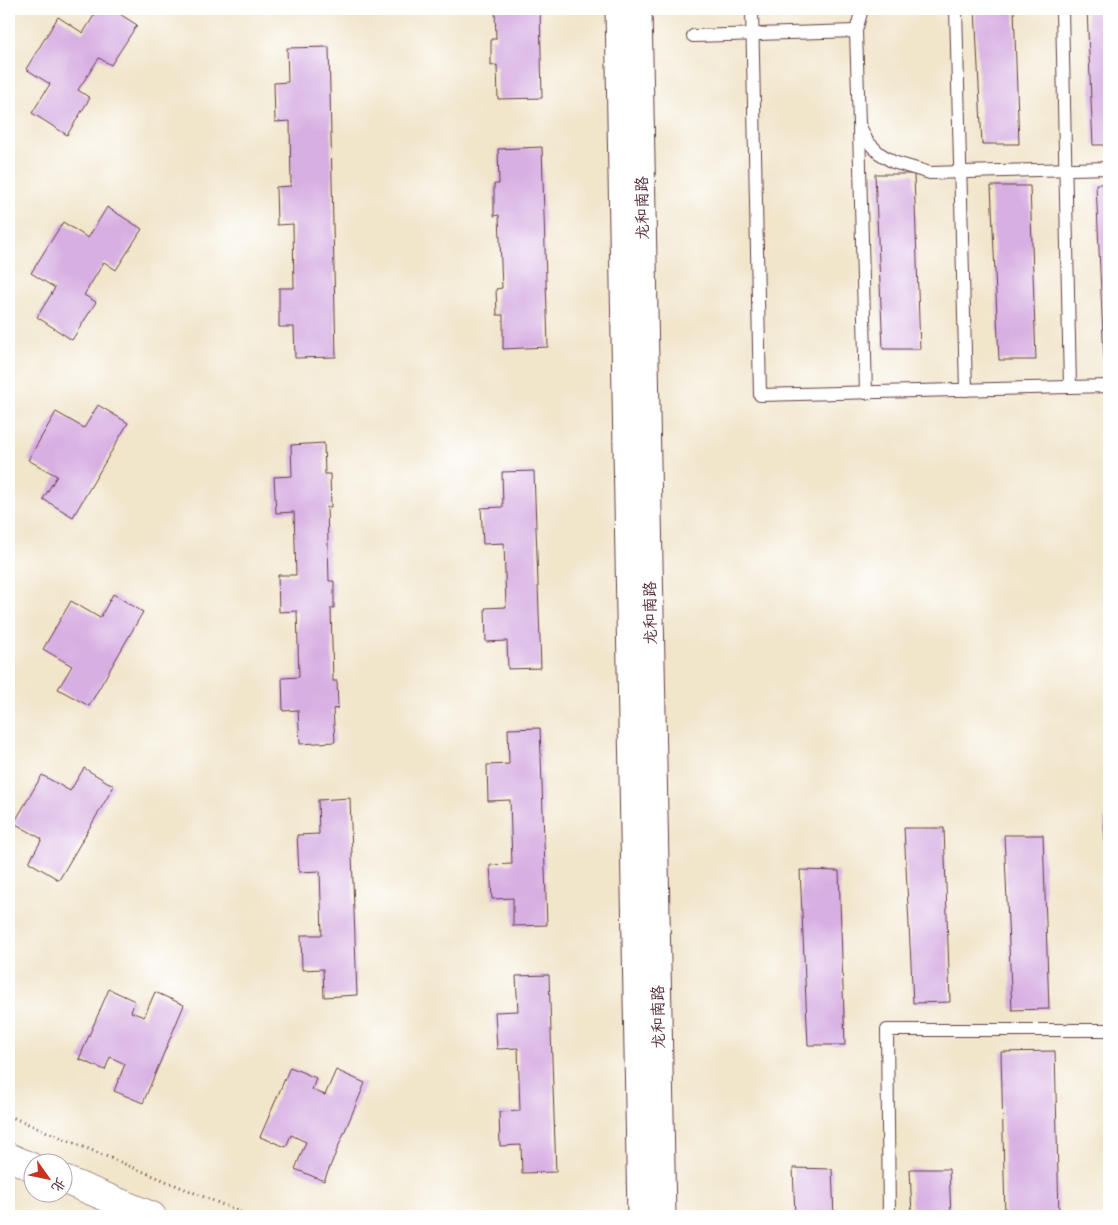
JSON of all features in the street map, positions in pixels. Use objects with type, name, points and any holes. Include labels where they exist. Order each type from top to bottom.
[{"type":"main road","points":[[9,1157],[22,1163]]},
{"type":"main road","points":[[72,1183],[152,1216]]},
{"type":"street","name":"龙和南路","points":[[618,9],[640,1216]]},
{"type":"street","name":"龙和南路","points":[[639,9],[663,1216]]},
{"type":"lane","points":[[752,9],[760,395],[1109,386]]},
{"type":"lane","points":[[856,9],[866,393]]},
{"type":"lane","points":[[856,31],[862,9]]},
{"type":"lane","points":[[956,9],[966,390]]},
{"type":"lane","points":[[1062,9],[1070,388]]},
{"type":"lane","points":[[693,36],[856,31]]},
{"type":"lane","points":[[859,124],[866,141],[878,153],[893,162],[930,173],[1109,168]]},
{"type":"lane","points":[[889,1216],[886,1030],[1109,1030]]},
{"type":"path","points":[[9,1116],[250,1216]]},
{"type":"building","points":[[98,9],[112,9],[137,25],[111,65],[99,58],[78,90],[90,98],[67,135],[32,113],[50,84],[26,69],[58,17],[83,33]]},
{"type":"building","points":[[495,9],[540,9],[542,98],[498,99],[497,65],[491,66],[491,39],[496,39]]},
{"type":"building","points":[[975,9],[1014,9],[1019,144],[982,144]]},
{"type":"building","points":[[1087,9],[1109,9],[1109,145],[1093,145]]},
{"type":"building","points":[[329,47],[336,357],[295,358],[294,327],[279,327],[279,288],[294,288],[293,224],[277,225],[276,187],[291,186],[290,121],[275,122],[274,83],[288,82],[287,48]]},
{"type":"building","points":[[542,147],[548,347],[503,349],[503,315],[497,315],[496,289],[502,288],[499,215],[494,216],[494,184],[499,184],[498,149]]},
{"type":"building","points":[[875,174],[914,174],[920,349],[883,349]]},
{"type":"building","points":[[1096,184],[1109,184],[1109,358],[1104,358]]},
{"type":"building","points":[[991,186],[1030,186],[1036,360],[999,360]]},
{"type":"building","points":[[107,207],[142,229],[116,270],[104,262],[84,295],[96,302],[72,340],[37,317],[55,288],[31,273],[63,222],[88,238]]},
{"type":"building","points":[[98,405],[128,423],[73,517],[43,499],[57,476],[28,460],[56,412],[84,428]]},
{"type":"building","points":[[324,443],[325,474],[330,474],[331,507],[327,507],[329,581],[334,581],[334,608],[331,608],[333,681],[337,681],[338,708],[333,709],[335,742],[300,744],[298,710],[283,711],[282,678],[299,677],[297,611],[279,612],[278,575],[296,575],[294,512],[276,513],[274,477],[292,476],[291,445]]},
{"type":"building","points":[[534,471],[541,668],[508,669],[507,641],[486,642],[485,608],[506,607],[504,543],[483,544],[481,508],[503,507],[502,472]]},
{"type":"building","points":[[113,594],[143,612],[89,706],[58,689],[72,666],[43,649],[71,601],[100,618]]},
{"type":"building","points":[[540,728],[547,925],[513,926],[513,898],[492,899],[490,865],[512,864],[510,800],[488,801],[487,765],[509,764],[508,729]]},
{"type":"building","points":[[84,768],[114,786],[59,880],[29,862],[42,839],[14,823],[42,775],[70,791]]},
{"type":"building","points":[[350,798],[357,995],[324,997],[323,969],[302,970],[301,935],[322,935],[320,871],[299,872],[297,835],[319,834],[318,800]]},
{"type":"building","points":[[1104,818],[1109,818],[1109,907],[1108,907]]},
{"type":"building","points":[[904,828],[944,828],[950,1002],[913,1003]]},
{"type":"building","points":[[1004,835],[1043,835],[1049,1009],[1012,1010]]},
{"type":"building","points":[[800,870],[839,871],[845,1045],[808,1045]]},
{"type":"building","points":[[549,975],[556,1172],[522,1173],[521,1145],[500,1146],[499,1112],[520,1111],[518,1048],[497,1049],[495,1012],[518,1011],[516,976]]},
{"type":"building","points":[[109,989],[135,1001],[131,1012],[144,1017],[155,992],[184,1005],[143,1103],[114,1091],[125,1064],[110,1057],[105,1070],[79,1059]]},
{"type":"building","points":[[1055,1051],[1059,1216],[1005,1216],[1001,1052]]},
{"type":"building","points":[[290,1067],[316,1078],[312,1090],[325,1095],[336,1070],[365,1083],[324,1181],[295,1169],[306,1142],[291,1135],[286,1147],[260,1137]]},
{"type":"building","points":[[793,1168],[832,1169],[834,1216],[795,1216]]},
{"type":"building","points":[[910,1169],[949,1169],[951,1216],[912,1216]]}]
